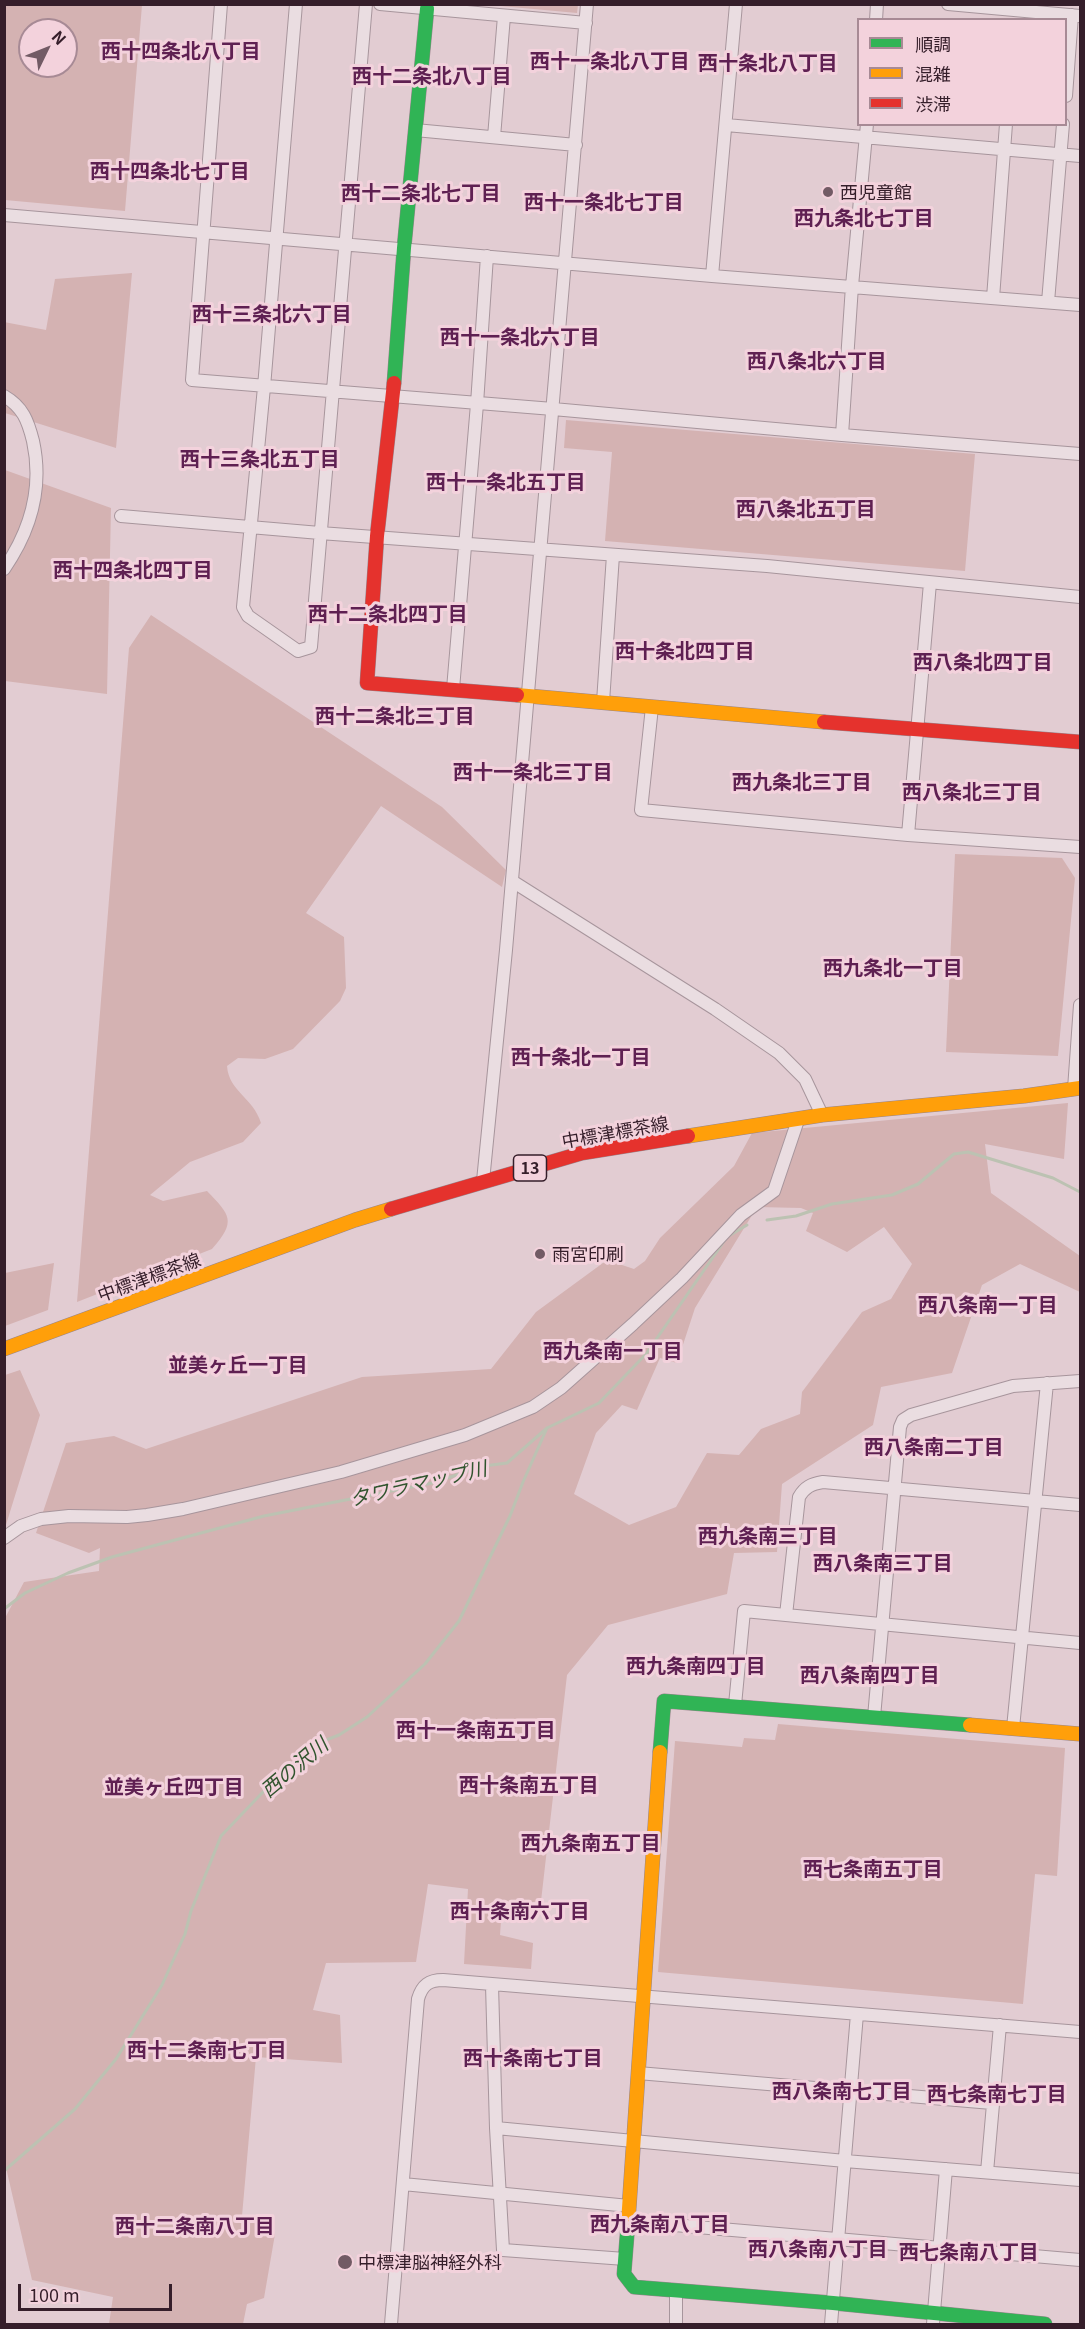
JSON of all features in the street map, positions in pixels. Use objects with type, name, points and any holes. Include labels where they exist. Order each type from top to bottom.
[{"type":"street","points":[[221,4],[192,380],[1080,454]]},
{"type":"street","points":[[296,4],[252,526],[243,607],[248,616],[298,651],[311,647],[366,4]]},
{"type":"street","points":[[380,4],[586,23]]},
{"type":"street","points":[[483,1181],[512,881],[587,4]]},
{"type":"street","points":[[712,276],[736,4]]},
{"type":"street","points":[[948,4],[1076,15],[1067,81]]},
{"type":"street","points":[[427,9],[404,248],[393,397],[377,536],[367,683],[1080,742]]},
{"type":"street","points":[[494,137],[504,16]]},
{"type":"street","points":[[726,125],[866,131],[1004,150],[1080,156]]},
{"type":"street","points":[[993,298],[1006,126]]},
{"type":"street","points":[[1048,302],[1063,126]]},
{"type":"street","points":[[415,130],[576,145]]},
{"type":"street","points":[[842,435],[866,131]]},
{"type":"street","points":[[4,215],[404,248],[566,264],[1080,305]]},
{"type":"street","points":[[453,690],[487,256]]},
{"type":"street","points":[[4,396],[17,405],[28,422],[38,483],[36,500],[26,529],[4,569]]},
{"type":"street","points":[[121,516],[767,566],[1080,597]]},
{"type":"street","points":[[603,702],[614,555]]},
{"type":"street","points":[[908,835],[930,583]]},
{"type":"street","points":[[652,706],[641,810],[908,835],[1080,847]]},
{"type":"street","points":[[512,881],[715,1009],[779,1053],[805,1079],[822,1115]]},
{"type":"street","points":[[1077,1089],[1080,1005]]},
{"type":"street","name":"中標津標茶線","points":[[4,1349],[355,1220],[582,1153],[822,1115],[1077,1089]]},
{"type":"street","points":[[4,1538],[21,1526],[41,1519],[147,1515],[183,1509],[341,1472],[465,1435],[533,1407],[561,1388],[633,1324],[682,1278],[741,1215],[774,1191],[798,1120]]},
{"type":"street","points":[[874,1717],[884,1624],[894,1487],[900,1427],[903,1420],[911,1415],[1013,1386],[1080,1381]]},
{"type":"street","points":[[1013,1728],[1047,1383]]},
{"type":"street","points":[[786,1615],[799,1497],[812,1484],[823,1482],[894,1487],[1080,1504]]},
{"type":"street","points":[[735,1705],[744,1611],[1080,1643]]},
{"type":"street","points":[[1045,2325],[933,2319],[833,2303],[634,2287],[624,2274],[664,1701],[1080,1734]]},
{"type":"street","points":[[392,2325],[420,1991],[423,1986],[434,1980],[1080,2032]]},
{"type":"street","points":[[492,1984],[496,2128],[503,2250],[625,2259]]},
{"type":"street","points":[[831,2325],[857,2014]]},
{"type":"street","points":[[987,2172],[1000,2025]]},
{"type":"street","points":[[638,2073],[992,2103]]},
{"type":"street","points":[[496,2128],[845,2161],[1080,2180]]},
{"type":"street","points":[[933,2319],[946,2169]]},
{"type":"street","points":[[403,2184],[629,2206]]},
{"type":"street","points":[[628,2221],[1080,2260]]},
{"type":"street","points":[[676,2292],[676,2325]]},
{"type":"shaded area","points":[[490,4],[578,5],[577,13]]},
{"type":"shaded area","points":[[4,5],[142,5],[125,211],[5,200]]},
{"type":"shaded area","points":[[132,273],[116,448],[5,413],[4,322],[46,330],[55,279]]},
{"type":"shaded area","points":[[566,420],[975,454],[965,571],[605,541],[612,452],[564,448]]},
{"type":"shaded area","points":[[5,470],[111,508],[107,694],[5,681]]},
{"type":"shaded area","points":[[151,615],[442,807],[506,870],[502,887],[381,806],[306,913],[344,937],[346,988],[340,1001],[293,1049],[265,1059],[238,1058],[227,1066],[232,1082],[253,1107],[261,1123],[243,1142],[190,1162],[150,1195],[163,1201],[207,1191],[221,1206],[228,1218],[225,1232],[212,1249],[77,1302],[129,648]]},
{"type":"shaded area","points":[[955,854],[1062,858],[1075,878],[1058,1056],[946,1052]]},
{"type":"shaded area","points":[[1068,1103],[1064,1159],[985,1144],[991,1193],[1080,1256],[1080,1292],[1020,1264],[982,1285],[952,1373],[881,1387],[873,1425],[782,1484],[777,1552],[734,1553],[727,1594],[608,1625],[567,1675],[541,1901],[502,1906],[500,1935],[533,1943],[531,1969],[464,1964],[468,1889],[428,1884],[416,1962],[326,1963],[313,2010],[340,2015],[342,2063],[256,2057],[242,2216],[275,2234],[264,2298],[247,2304],[243,2324],[109,2324],[113,2297],[32,2280],[4,2159],[4,1620],[24,1582],[99,1571],[100,1548],[89,1553],[36,1533],[66,1443],[114,1436],[146,1449],[362,1377],[491,1369],[536,1312],[607,1260],[634,1269],[645,1261],[660,1238],[734,1166],[752,1133]],"holes":[[[757,1207],[801,1208],[813,1213],[806,1231],[847,1252],[884,1227],[912,1264],[891,1299],[862,1312],[802,1392],[800,1414],[761,1429],[739,1455],[707,1453],[676,1507],[629,1525],[574,1494],[596,1433],[622,1405],[637,1410],[660,1358],[677,1363],[695,1308]]]},
{"type":"shaded area","points":[[54,1263],[48,1310],[5,1326],[5,1273]]},
{"type":"shaded area","points":[[20,1370],[40,1415],[5,1528],[5,1375]]},
{"type":"shaded area","points":[[778,1724],[1065,1748],[1057,1876],[1035,1874],[1023,2004],[658,1972],[675,1741],[742,1747],[744,1738],[775,1740]]},
{"type":"waterway","name":"タワラマップ川","points":[[767,1220],[796,1216],[832,1204],[892,1195],[918,1184],[954,1154],[968,1152],[1053,1178],[1080,1192]]},
{"type":"waterway","name":"タワラマップ川","points":[[4,1609],[25,1593],[68,1573],[112,1557],[264,1516],[432,1483],[484,1466],[507,1463],[547,1428],[599,1403],[646,1354],[727,1237],[747,1225]]},
{"type":"waterway","name":"西の沢川","points":[[4,2171],[75,2109],[116,2059],[162,1985],[185,1934],[191,1911],[221,1836],[283,1771],[321,1742],[339,1735],[367,1717],[425,1664],[459,1621],[510,1516],[547,1428]]},
{"type":"traffic: fast","points":[[394,383],[404,248],[427,9]]},
{"type":"traffic: fast","points":[[660,1752],[664,1701],[970,1725]]},
{"type":"traffic: fast","points":[[628,2223],[624,2274],[634,2287],[833,2303],[1045,2324]]},
{"type":"traffic: slow","points":[[517,695],[824,722]]},
{"type":"traffic: slow","points":[[688,1136],[822,1115],[1024,1096],[1080,1088]]},
{"type":"traffic: slow","points":[[4,1349],[355,1220],[391,1209]]},
{"type":"traffic: slow","points":[[970,1725],[1080,1734]]},
{"type":"traffic: slow","points":[[628,2223],[660,1752]]},
{"type":"traffic: jam","points":[[394,383],[377,536],[367,683],[517,695]]},
{"type":"traffic: jam","points":[[824,722],[1080,742]]},
{"type":"traffic: jam","points":[[391,1209],[582,1153],[688,1136]]},
{"type":"place","name":"西児童館","points":[[828,192]]},
{"type":"place","name":"雨宮印刷","points":[[540,1254]]},
{"type":"place","name":"中標津脳神経外科","points":[[345,2262]]},
{"type":"district","name":"西十四条北八丁目","points":[[181,50]]},
{"type":"district","name":"西十一条北八丁目","points":[[610,60]]},
{"type":"district","name":"西十条北八丁目","points":[[768,62]]},
{"type":"district","name":"西十二条北八丁目","points":[[432,75]]},
{"type":"district","name":"西十四条北七丁目","points":[[170,170]]},
{"type":"district","name":"西十二条北七丁目","points":[[421,192]]},
{"type":"district","name":"西十一条北七丁目","points":[[604,201]]},
{"type":"district","name":"西九条北七丁目","points":[[864,217]]},
{"type":"district","name":"西十三条北六丁目","points":[[272,313]]},
{"type":"district","name":"西十一条北六丁目","points":[[520,336]]},
{"type":"district","name":"西八条北六丁目","points":[[817,360]]},
{"type":"district","name":"西十三条北五丁目","points":[[260,458]]},
{"type":"district","name":"西十一条北五丁目","points":[[506,481]]},
{"type":"district","name":"西八条北五丁目","points":[[806,508]]},
{"type":"district","name":"西十四条北四丁目","points":[[133,569]]},
{"type":"district","name":"西十二条北四丁目","points":[[388,613]]},
{"type":"district","name":"西十条北四丁目","points":[[685,650]]},
{"type":"district","name":"西八条北四丁目","points":[[983,661]]},
{"type":"district","name":"西十二条北三丁目","points":[[395,715]]},
{"type":"district","name":"西十一条北三丁目","points":[[533,771]]},
{"type":"district","name":"西九条北三丁目","points":[[802,781]]},
{"type":"district","name":"西八条北三丁目","points":[[972,791]]},
{"type":"district","name":"西九条北一丁目","points":[[893,967]]},
{"type":"district","name":"西十条北一丁目","points":[[581,1056]]},
{"type":"district","name":"西八条南一丁目","points":[[988,1304]]},
{"type":"district","name":"西九条南一丁目","points":[[613,1350]]},
{"type":"district","name":"並美ヶ丘一丁目","points":[[238,1364]]},
{"type":"district","name":"西八条南二丁目","points":[[934,1446]]},
{"type":"district","name":"西九条南三丁目","points":[[768,1535]]},
{"type":"district","name":"西八条南三丁目","points":[[883,1562]]},
{"type":"district","name":"西九条南四丁目","points":[[696,1665]]},
{"type":"district","name":"西八条南四丁目","points":[[870,1674]]},
{"type":"district","name":"西十一条南五丁目","points":[[476,1729]]},
{"type":"district","name":"西十条南五丁目","points":[[529,1784]]},
{"type":"district","name":"並美ヶ丘四丁目","points":[[174,1786]]},
{"type":"district","name":"西九条南五丁目","points":[[591,1842]]},
{"type":"district","name":"西七条南五丁目","points":[[873,1868]]},
{"type":"district","name":"西十条南六丁目","points":[[520,1910]]},
{"type":"district","name":"西十二条南七丁目","points":[[207,2049]]},
{"type":"district","name":"西十条南七丁目","points":[[533,2057]]},
{"type":"district","name":"西八条南七丁目","points":[[842,2090]]},
{"type":"district","name":"西七条南七丁目","points":[[997,2093]]},
{"type":"district","name":"西九条南八丁目","points":[[660,2223]]},
{"type":"district","name":"西十二条南八丁目","points":[[195,2225]]},
{"type":"district","name":"西八条南八丁目","points":[[818,2248]]},
{"type":"district","name":"西七条南八丁目","points":[[969,2251]]}]
